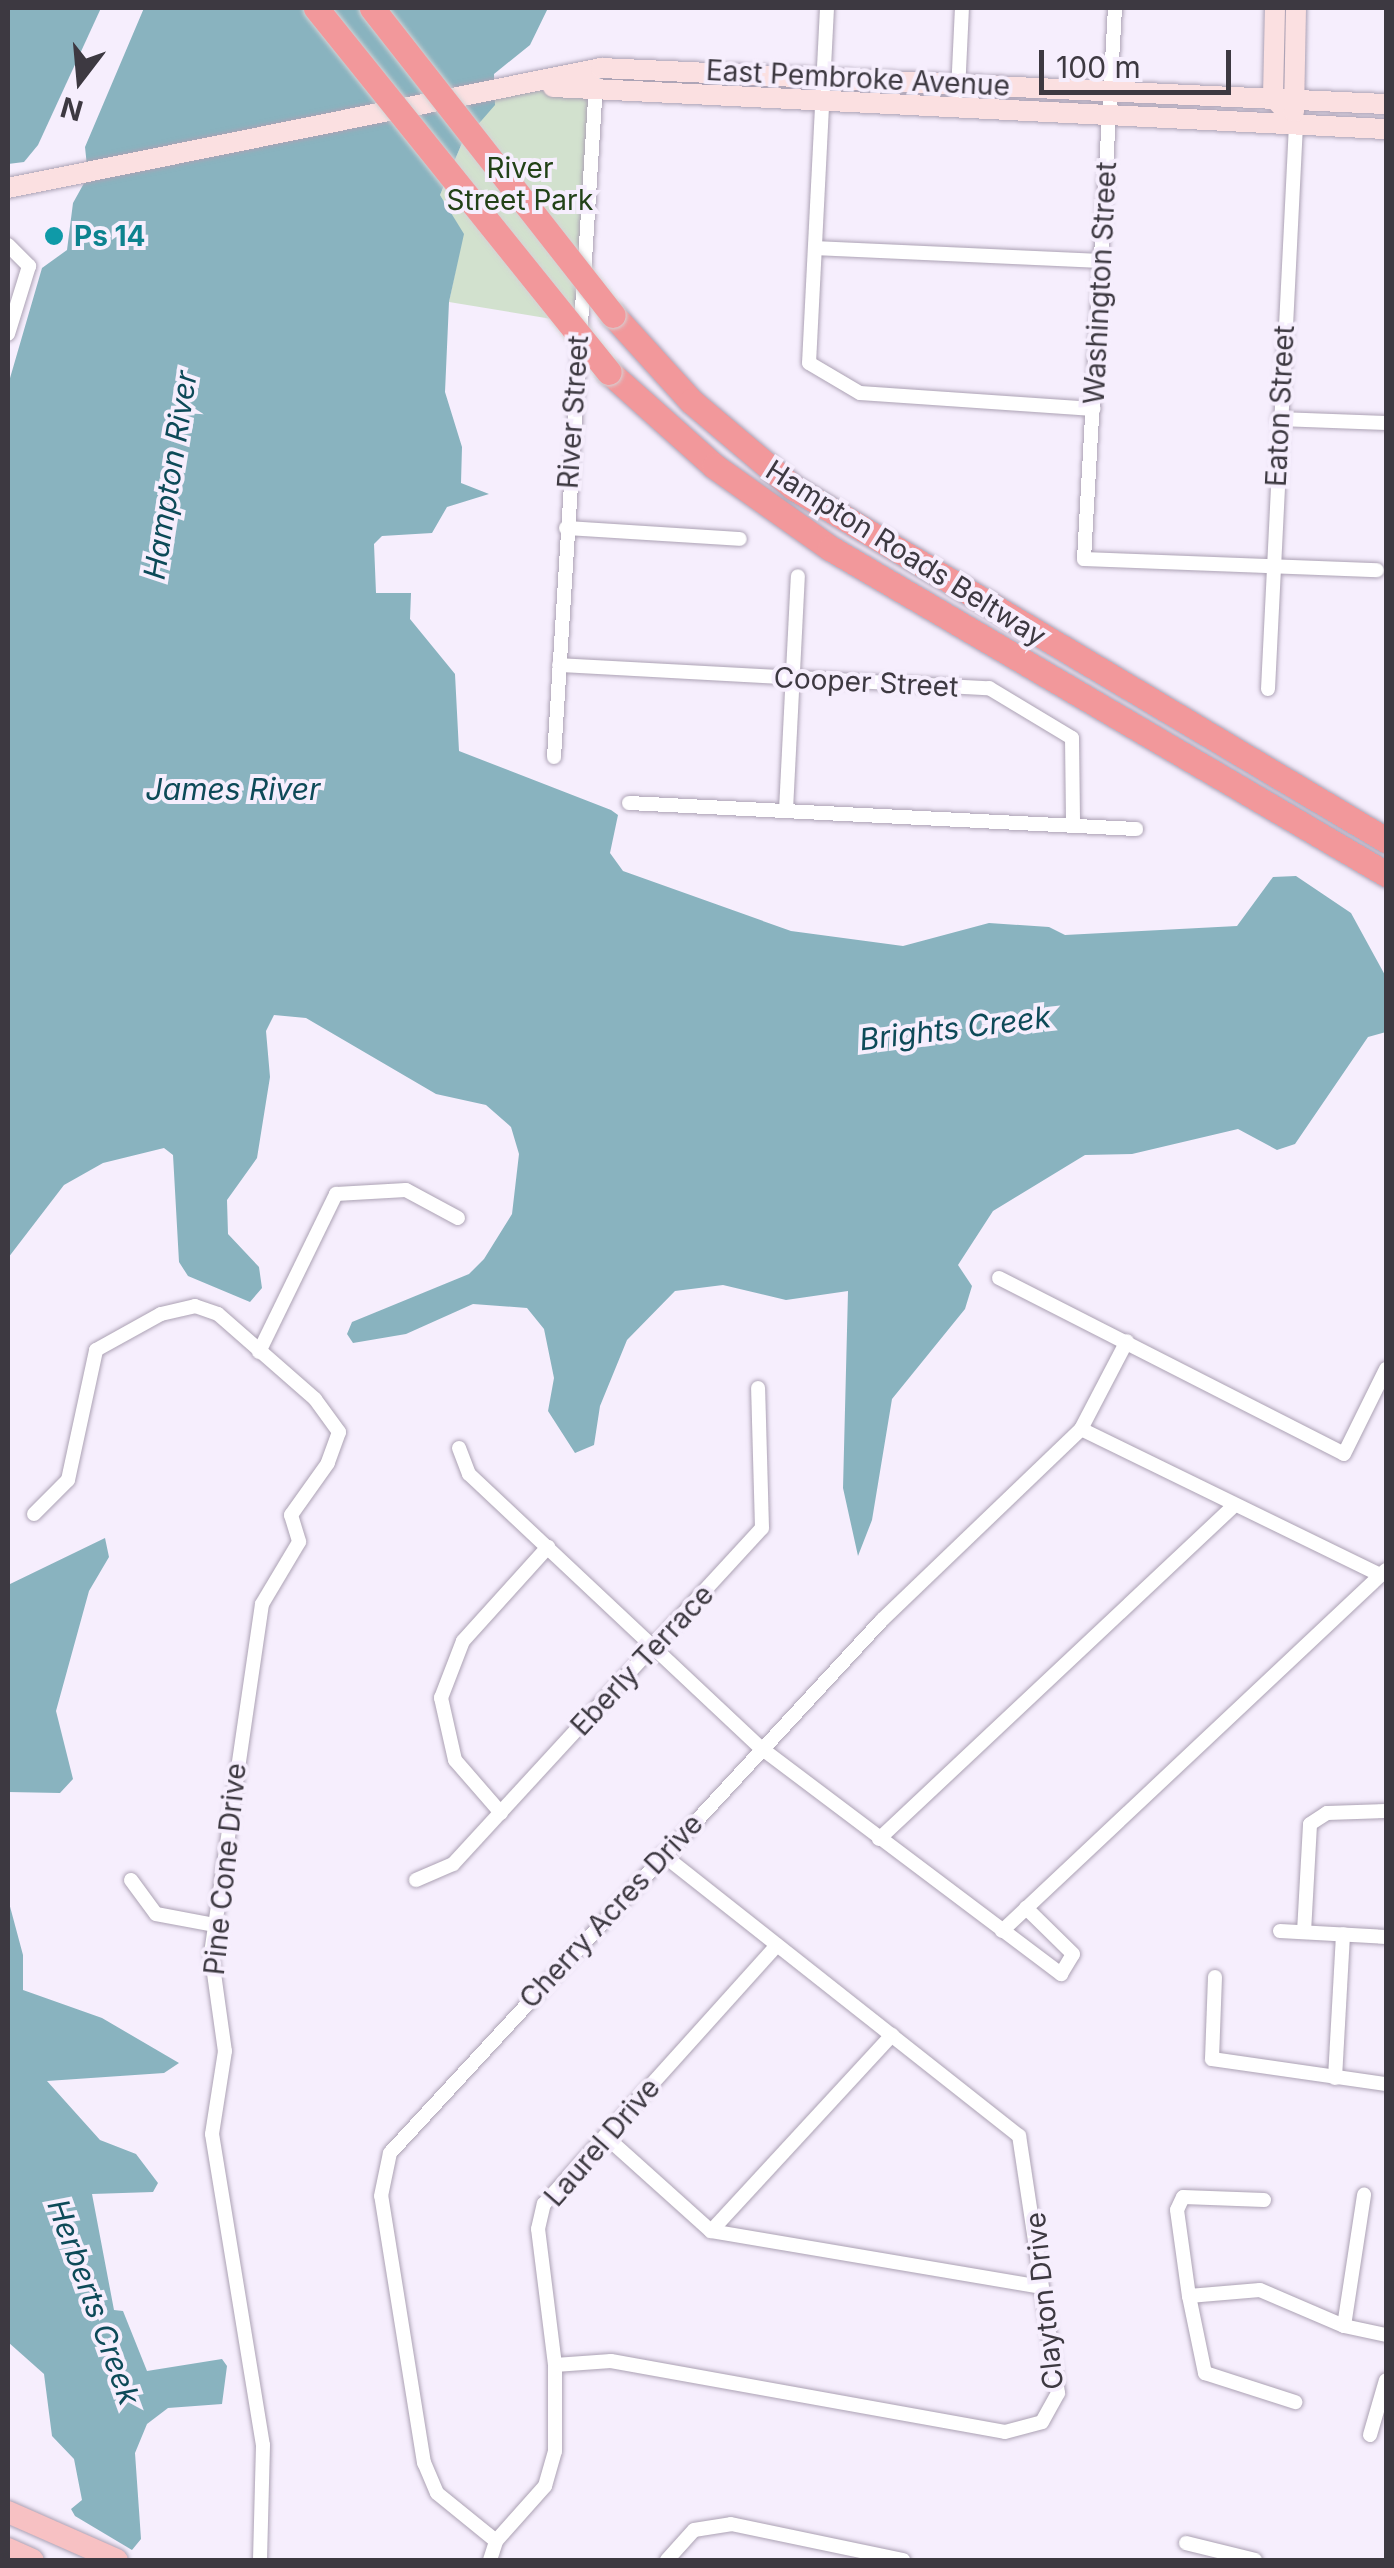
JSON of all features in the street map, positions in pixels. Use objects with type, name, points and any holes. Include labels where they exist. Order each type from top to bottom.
[{"type":"highway","name":"Hampton Roads Beltway","points":[[316,8],[609,372],[714,466],[830,548],[1386,874]]},
{"type":"highway","name":"Hampton Roads Beltway","points":[[372,8],[613,315],[691,401],[794,488],[1386,840]]},
{"type":"main road","points":[[1275,8],[1283,98],[1296,124]]},
{"type":"main road","points":[[1283,98],[1296,8]]},
{"type":"main road","name":"East Pembroke Avenue","points":[[8,188],[510,88],[596,77],[822,87],[958,83],[1386,104]]},
{"type":"main road","name":"East Pembroke Avenue","points":[[822,87],[957,105],[1386,128]]},
{"type":"main road","points":[[8,2512],[117,2560]]},
{"type":"main road","points":[[8,2549],[32,2560]]},
{"type":"street","points":[[826,8],[808,363],[860,393],[1093,408]]},
{"type":"street","points":[[957,105],[962,8]]},
{"type":"street","name":"Washington Street","points":[[1115,8],[1084,559],[1272,565]]},
{"type":"street","name":"River Street","points":[[554,756],[596,77]]},
{"type":"street","name":"Eaton Street","points":[[1268,689],[1296,124]]},
{"type":"street","points":[[8,245],[29,261],[8,334]]},
{"type":"street","points":[[815,248],[1100,261]]},
{"type":"street","points":[[1279,418],[1386,423]]},
{"type":"street","points":[[566,528],[740,539]]},
{"type":"street","points":[[1272,565],[1377,570]]},
{"type":"street","points":[[786,810],[798,576]]},
{"type":"street","name":"Cooper Street","points":[[558,665],[989,688],[1072,738],[1072,826]]},
{"type":"street","points":[[630,803],[1136,830]]},
{"type":"street","points":[[34,1514],[68,1480],[82,1441],[89,1371],[112,1335],[195,1306],[218,1314],[259,1352],[336,1194],[406,1190],[458,1218]]},
{"type":"street","points":[[999,1278],[1344,1454],[1386,1370]]},
{"type":"street","name":"Cherry Acres Drive","points":[[496,2541],[437,2493],[424,2463],[381,2196],[384,2167],[414,2122],[762,1748],[1081,1429],[1127,1341]]},
{"type":"street","name":"Pine Cone Drive","points":[[259,1352],[339,1432],[328,1463],[291,1515],[298,1542],[262,1604],[214,1925],[210,1982],[225,2050],[212,2134],[262,2444],[260,2560]]},
{"type":"street","name":"Eberly Terrace","points":[[416,1880],[453,1864],[762,1528],[758,1388]]},
{"type":"street","points":[[1002,1930],[1383,1572],[1234,1506],[1081,1429]]},
{"type":"street","points":[[458,1448],[470,1474],[762,1748],[1051,1971],[1069,1969],[1073,1954],[1026,1908]]},
{"type":"street","points":[[879,1839],[1234,1506]]},
{"type":"street","points":[[501,1813],[455,1760],[441,1698],[463,1641],[548,1547]]},
{"type":"street","points":[[1304,1932],[1310,1824],[1326,1812],[1386,1811]]},
{"type":"street","name":"Clayton Drive","points":[[556,2365],[611,2361],[1024,2431],[1054,2408],[1058,2393],[1019,2136],[663,1855]]},
{"type":"street","points":[[131,1880],[156,1914],[214,1925]]},
{"type":"street","points":[[1280,1931],[1386,1937]]},
{"type":"street","points":[[1335,2078],[1343,1934]]},
{"type":"street","name":"Laurel Drive","points":[[496,2541],[551,2471],[556,2365],[540,2217],[552,2191],[777,1945]]},
{"type":"street","points":[[1215,1977],[1212,2059],[1386,2084]]},
{"type":"street","points":[[711,2232],[892,2035]]},
{"type":"street","points":[[604,2136],[711,2232],[1042,2287]]},
{"type":"street","points":[[1344,2326],[1364,2195]]},
{"type":"street","points":[[1264,2200],[1183,2197],[1176,2210],[1188,2296],[1205,2374],[1295,2402]]},
{"type":"street","points":[[1188,2296],[1260,2290],[1344,2326],[1386,2336]]},
{"type":"street","points":[[1370,2435],[1386,2380]]},
{"type":"street","points":[[667,2560],[678,2541],[711,2525],[904,2560]]},
{"type":"street","points":[[490,2560],[496,2541]]},
{"type":"street","points":[[1186,2543],[1256,2560]]},
{"type":"street","points":[[815,2544],[817,2560]]},
{"type":"green space","name":"River Street Park","points":[[596,85],[582,324],[449,302],[463,234],[440,195],[462,143],[498,95]]},
{"type":"water","points":[[8,8],[101,8],[38,145],[24,162],[8,164]]},
{"type":"water","name":"James River","points":[[144,8],[548,8],[530,45],[494,74],[495,105],[462,143],[440,195],[464,234],[449,302],[445,392],[462,447],[461,483],[489,494],[447,507],[432,533],[382,536],[374,544],[376,593],[411,593],[410,619],[455,674],[459,751],[618,815],[610,853],[623,871],[791,931],[903,946],[989,923],[1049,927],[1065,935],[1237,926],[1273,877],[1296,876],[1351,913],[1386,977],[1386,1032],[1368,1037],[1295,1144],[1277,1150],[1238,1129],[1132,1154],[1085,1155],[993,1211],[958,1265],[972,1286],[965,1309],[892,1399],[872,1520],[858,1556],[843,1488],[848,1291],[786,1300],[723,1285],[675,1291],[627,1340],[600,1406],[594,1445],[575,1453],[548,1411],[554,1378],[544,1329],[527,1308],[473,1304],[406,1334],[353,1343],[347,1334],[352,1322],[469,1274],[484,1259],[512,1214],[519,1154],[511,1127],[486,1105],[436,1094],[306,1018],[274,1015],[266,1031],[270,1077],[257,1158],[227,1200],[228,1234],[259,1267],[262,1288],[250,1302],[188,1276],[179,1262],[173,1155],[164,1148],[103,1163],[64,1185],[8,1258],[8,385],[42,268],[67,250],[73,203],[88,176],[85,147]]},
{"type":"water","points":[[105,1538],[109,1557],[89,1591],[56,1711],[73,1779],[60,1793],[8,1792],[8,1585]]},
{"type":"water","name":"Herberts Creek","points":[[8,1899],[23,1955],[23,1990],[102,2018],[179,2063],[164,2073],[47,2081],[100,2140],[136,2154],[158,2183],[153,2192],[92,2194],[114,2310],[123,2311],[147,2371],[222,2359],[227,2366],[222,2404],[168,2408],[147,2424],[135,2453],[141,2539],[132,2550],[75,2516],[71,2509],[82,2500],[74,2459],[52,2436],[44,2374],[8,2342]]},
{"type":"place","name":"Ps 14","points":[[54,236]]},
{"type":"water label","name":"Hampton River","points":[[170,475]]},
{"type":"water label","name":"Brights Creek","points":[[955,1028]]}]
